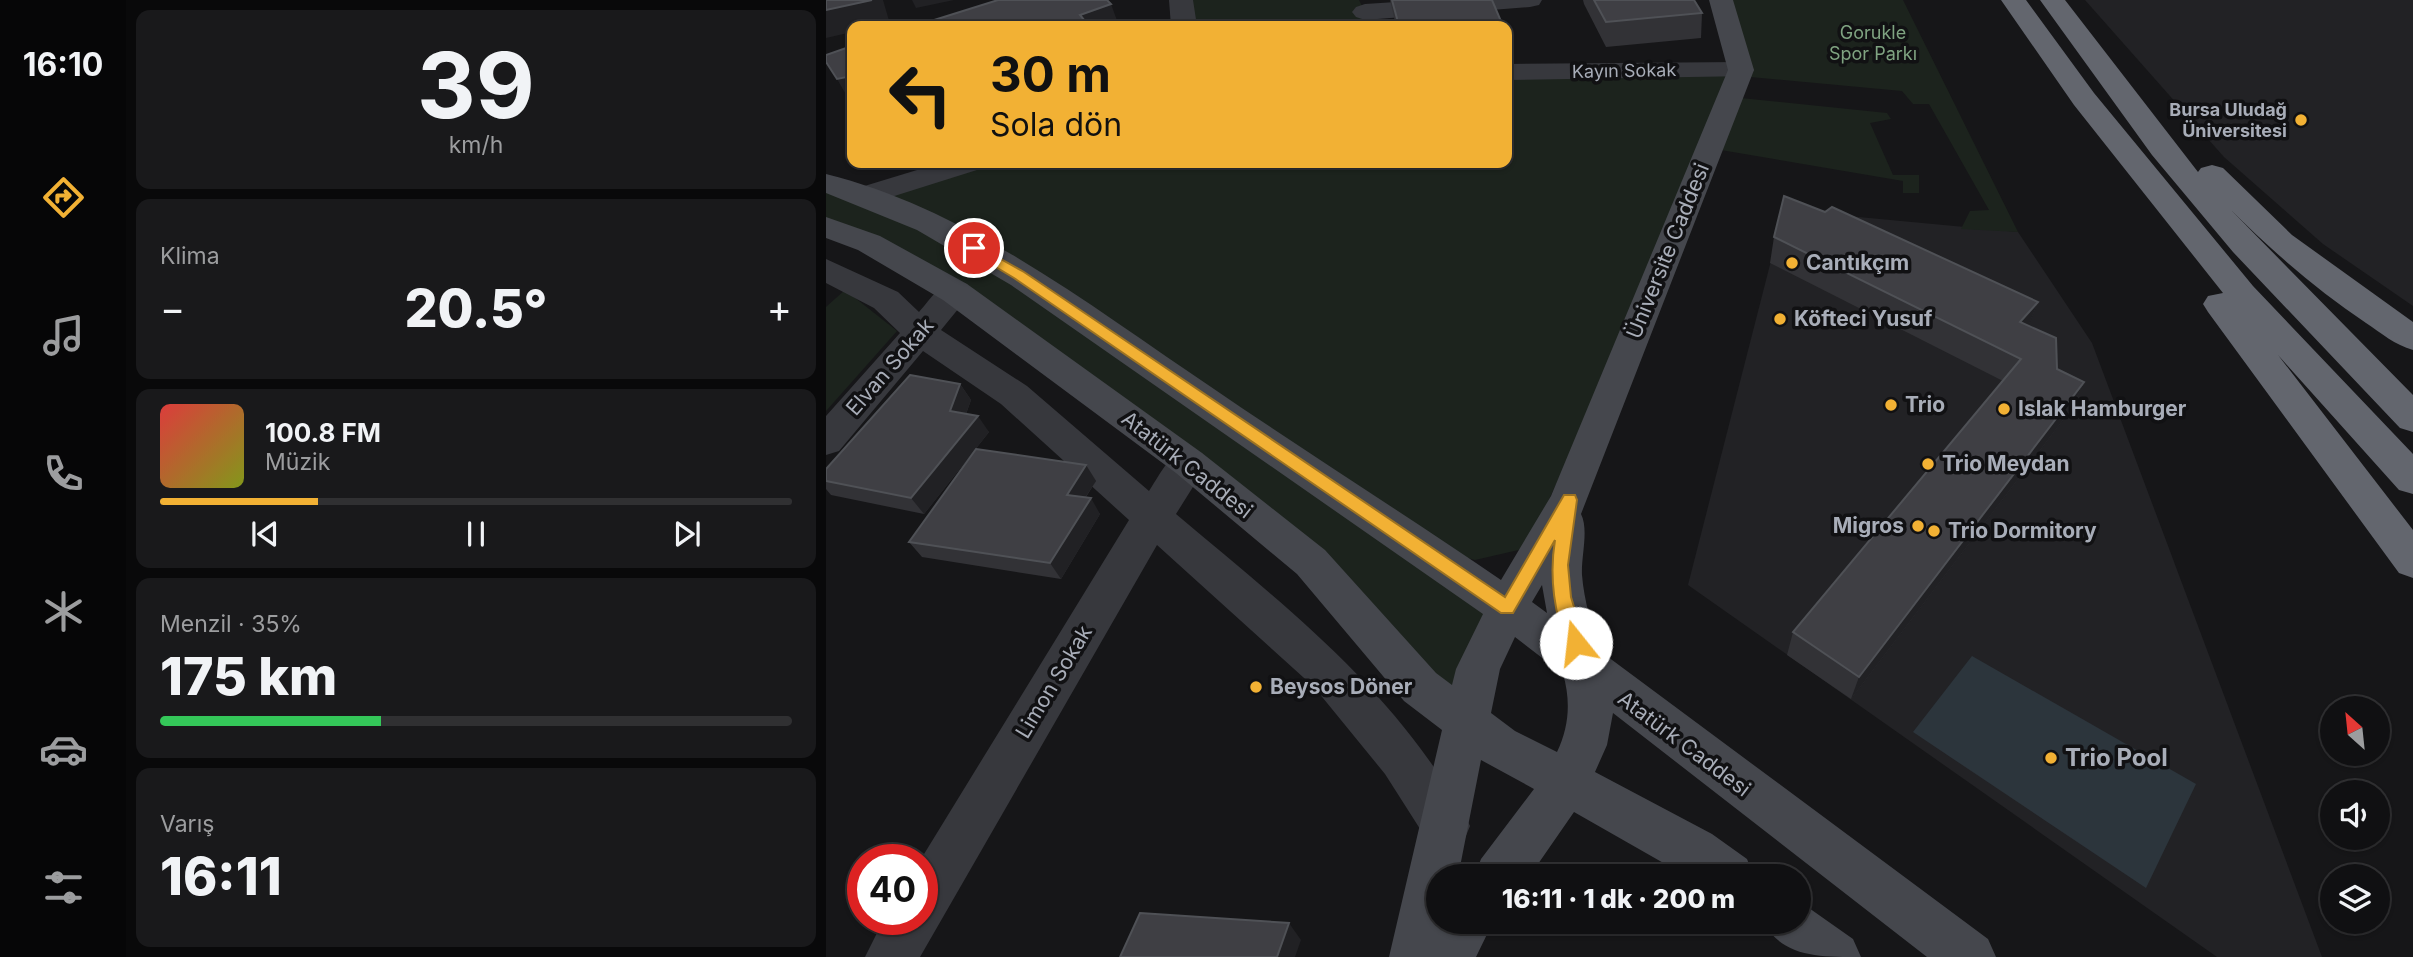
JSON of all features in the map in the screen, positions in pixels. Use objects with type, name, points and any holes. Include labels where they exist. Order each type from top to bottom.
[{"type":"highway","points":[[2012,0],[2084,99],[2241,294],[2413,479]]},
{"type":"highway","points":[[2052,0],[2162,149],[2244,245],[2413,418]]},
{"type":"highway","points":[[2102,68],[2281,242],[2359,302],[2413,338]]},
{"type":"highway","points":[[2084,99],[2109,149],[2138,195],[2413,561]]},
{"type":"main road","points":[[1721,0],[1741,70]]},
{"type":"main road","name":"Üniversite Caddesi","points":[[1569,500],[1741,70]]},
{"type":"main road","name":"Atatürk Caddesi","points":[[826,183],[869,195],[929,221],[1019,275],[1507,608],[1870,886],[1970,957]]},
{"type":"main road","name":"Atatürk Caddesi","points":[[826,227],[869,243],[955,292],[1189,463],[1311,562],[1420,687],[1499,746],[1695,851],[1712,864]]},
{"type":"main road","points":[[1415,957],[1446,826],[1478,669],[1507,608],[1569,500]]},
{"type":"main road","points":[[1508,864],[1566,781],[1587,734],[1592,700],[1563,597],[1559,565],[1569,500]]},
{"type":"main road","points":[[1447,957],[1460,934]]},
{"type":"main road","points":[[1805,934],[1835,957]]},
{"type":"street","points":[[1181,0],[1183,21]]},
{"type":"street","points":[[1365,13],[1530,0]]},
{"type":"street","name":"Kayın Sokak","points":[[1512,72],[1741,70]]},
{"type":"street","points":[[869,195],[954,168]]},
{"type":"street","points":[[826,270],[886,300],[920,332],[1014,395],[1151,519],[1236,589],[1330,673],[1401,759],[1446,826]]},
{"type":"street","name":"Elvan Sokak","points":[[826,441],[955,292]]},
{"type":"street","name":"Limon Sokak","points":[[938,877],[1151,519],[1189,463]]},
{"type":"street","points":[[891,957],[904,935]]},
{"type":"shaded area","name":"Bursa Uludağ Üniversitesi","points":[[2085,0],[2413,0],[2413,306],[2323,244],[2224,157]]},
{"type":"shaded area","name":"Trio Meydan","points":[[1784,210],[2018,232],[2092,343],[2322,957],[2217,957],[1688,585]]},
{"type":"shaded area","name":"Trio Pool","points":[[1972,656],[2196,784],[2146,888],[1913,732]]},
{"type":"green space","points":[[1181,0],[1359,0],[1370,21],[1183,21]]},
{"type":"green space","name":"Gorukle Spor Parkı","points":[[1720,0],[1903,0],[2018,232],[1961,229],[1970,211],[1989,210],[1929,104],[1913,104],[1902,91],[1739,76],[1731,97],[1887,113],[1891,119],[1870,123],[1893,175],[1919,175],[1919,193],[1903,193],[1903,181],[1709,148],[1527,548],[1475,560],[1416,544],[1495,599],[1451,697],[1311,562],[955,292],[826,227],[826,183],[869,195],[954,168],[1512,168],[1512,72],[1724,70],[1738,75]]},
{"type":"green space","points":[[845,290],[897,331],[826,411],[826,307]]},
{"type":"building","points":[[826,0],[872,0],[826,10]]},
{"type":"building","points":[[998,0],[1107,0],[1111,4],[1080,15],[1085,21],[931,21]]},
{"type":"building","points":[[1392,0],[1492,0],[1501,21],[1398,21]]},
{"type":"building","points":[[1594,0],[1694,0],[1702,13],[1606,22]]},
{"type":"building","points":[[847,48],[847,77],[837,79],[826,62],[826,55]]},
{"type":"building","name":"Trio Dormitory","points":[[1784,196],[1825,212],[1832,207],[2038,302],[2020,322],[2056,338],[2057,369],[2084,382],[1859,677],[1793,632],[2021,359],[1774,237]]},
{"type":"building","points":[[910,375],[960,384],[950,411],[978,416],[911,498],[826,481],[826,469]]},
{"type":"building","points":[[976,449],[1086,465],[1067,495],[1091,498],[1050,563],[909,542]]},
{"type":"building","points":[[1140,913],[1289,923],[1277,957],[1120,957]]},
{"type":"place","name":"Bursa Uludağ Üniversitesi","points":[[2301,120]]},
{"type":"place","name":"Cantıkçım","points":[[1792,263]]},
{"type":"place","name":"Köfteci Yusuf","points":[[1780,319]]},
{"type":"place","name":"Trio","points":[[1891,405]]},
{"type":"place","name":"Islak Hamburger","points":[[2004,409]]},
{"type":"place","name":"Trio Meydan","points":[[1928,464]]},
{"type":"place","name":"Migros","points":[[1918,526]]},
{"type":"place","name":"Trio Dormitory","points":[[1934,531]]},
{"type":"place","name":"Beysos Döner","points":[[1256,687]]},
{"type":"place","name":"Trio Pool","points":[[2051,758]]},
{"type":"route","points":[[974,248],[1019,275],[1507,608],[1548,541],[1569,500],[1559,565],[1563,597],[1576,643]]}]
